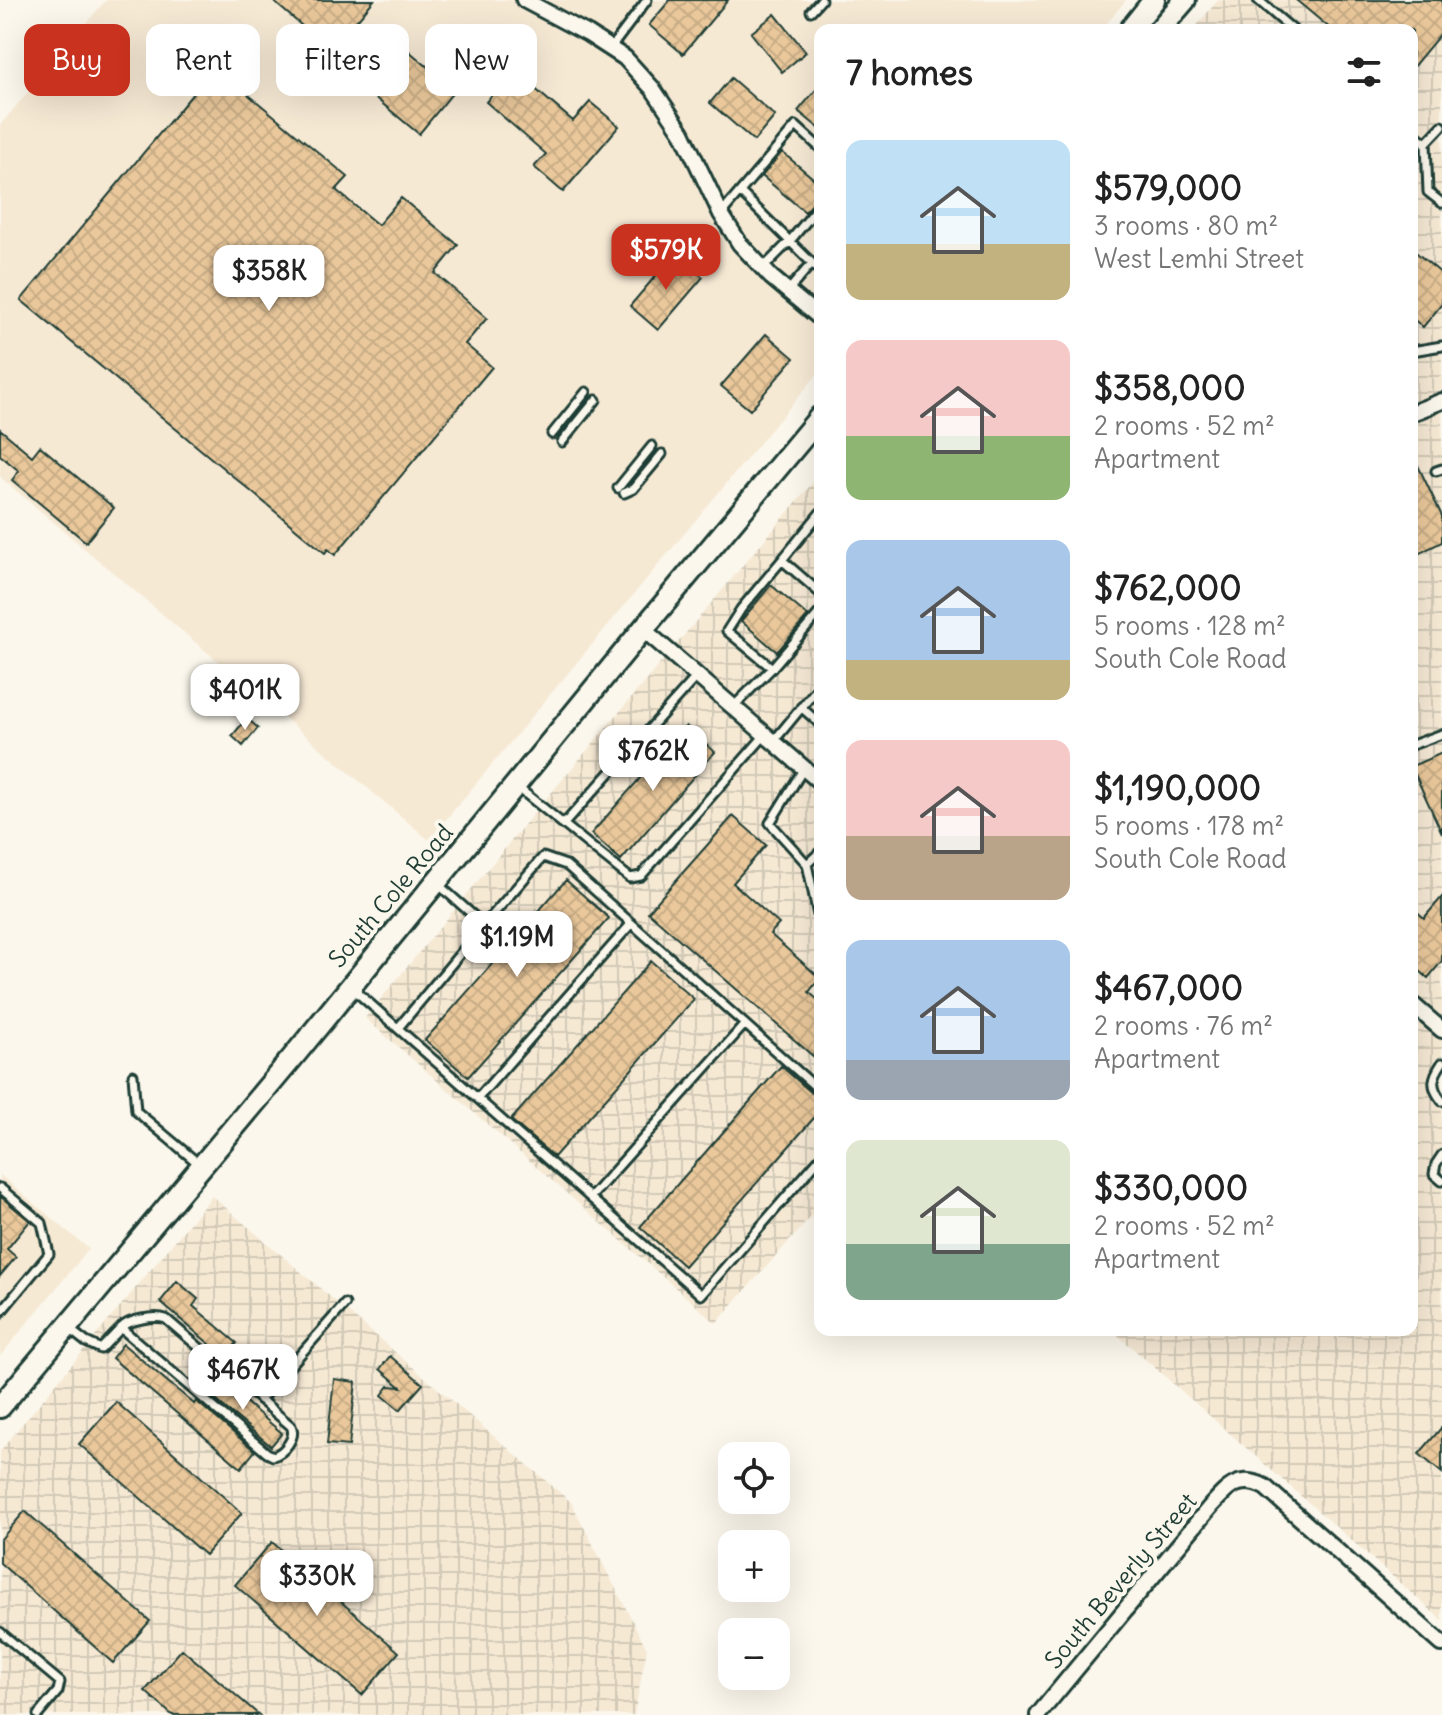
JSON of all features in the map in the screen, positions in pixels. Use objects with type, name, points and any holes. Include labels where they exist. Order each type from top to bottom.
[{"type":"main road","points":[[1135,24],[1154,0]]},
{"type":"main road","points":[[1167,16],[1185,0]]},
{"type":"main road","name":"South Cole Road","points":[[0,1407],[814,424]]},
{"type":"street","points":[[524,0],[625,58],[653,89],[682,132],[721,214],[740,244],[762,269],[814,313]]},
{"type":"street","points":[[1418,411],[1442,401]]},
{"type":"street","points":[[643,629],[814,777]]},
{"type":"street","points":[[1418,1009],[1442,1030]]},
{"type":"street","name":"South Beverly Street","points":[[1038,1715],[1223,1492],[1242,1480],[1254,1481],[1265,1487],[1442,1644]]},
{"type":"lane","points":[[610,49],[647,0]]},
{"type":"lane","points":[[811,11],[821,0]]},
{"type":"lane","points":[[1258,0],[1286,24]]},
{"type":"lane","points":[[721,214],[796,126],[814,142]]},
{"type":"lane","points":[[1442,126],[1426,143],[1428,192],[1442,203]]},
{"type":"lane","points":[[1418,137],[1426,143]]},
{"type":"lane","points":[[740,192],[812,263],[788,291]]},
{"type":"lane","points":[[762,269],[814,212]]},
{"type":"lane","points":[[1418,350],[1442,346]]},
{"type":"lane","points":[[552,434],[586,392]]},
{"type":"lane","points":[[562,442],[596,400]]},
{"type":"lane","points":[[652,446],[621,490],[633,489],[662,454]]},
{"type":"lane","points":[[772,668],[727,631],[741,609],[814,520]]},
{"type":"lane","points":[[782,560],[814,587]]},
{"type":"lane","points":[[733,707],[814,619]]},
{"type":"lane","points":[[563,825],[697,676]]},
{"type":"lane","points":[[516,786],[630,878],[641,876],[814,692]]},
{"type":"lane","points":[[801,707],[814,719]]},
{"type":"lane","points":[[1418,743],[1442,734]]},
{"type":"lane","points":[[804,768],[770,823],[807,864],[814,897]]},
{"type":"lane","points":[[398,1028],[543,857],[566,865],[814,1086]]},
{"type":"lane","points":[[807,864],[814,858]]},
{"type":"lane","points":[[437,882],[484,925]]},
{"type":"lane","points":[[478,1098],[631,924]]},
{"type":"lane","points":[[350,987],[701,1295],[814,1165]]},
{"type":"lane","points":[[591,1197],[745,1024]]},
{"type":"lane","points":[[1442,1063],[1433,1082],[1435,1092],[1442,1101]]},
{"type":"lane","points":[[133,1075],[136,1111],[201,1165]]},
{"type":"lane","points":[[1442,1155],[1434,1174],[1442,1181]]},
{"type":"lane","points":[[0,1188],[42,1223],[49,1254],[0,1313]]},
{"type":"lane","points":[[260,1400],[345,1304]]},
{"type":"lane","points":[[67,1327],[101,1349],[125,1323],[158,1316],[166,1319],[291,1426],[294,1436],[279,1454],[273,1456],[267,1453],[121,1328]]},
{"type":"lane","points":[[0,1632],[60,1682],[58,1691],[38,1715]]},
{"type":"shaded area","points":[[106,0],[1126,0],[1106,24],[814,24],[814,378],[429,840],[0,477],[0,125],[25,96],[130,96],[130,24],[86,24]]},
{"type":"shaded area","points":[[1218,0],[1442,0],[1442,1620],[1119,1336],[1418,1336],[1418,24],[1198,24]]},
{"type":"shaded area","points":[[814,481],[814,1214],[716,1323],[365,1018]]},
{"type":"shaded area","points":[[0,1175],[89,1249],[0,1356]]},
{"type":"shaded area","points":[[212,1196],[571,1502],[647,1649],[634,1715],[0,1715],[0,1451]]},
{"type":"building","points":[[272,0],[374,0],[354,24],[300,24]]},
{"type":"building","points":[[670,0],[728,0],[683,54],[649,25]]},
{"type":"building","points":[[1296,0],[1442,0],[1442,32],[1418,61],[1418,24],[1325,24]]},
{"type":"building","points":[[775,14],[806,52],[782,72],[751,33]]},
{"type":"building","points":[[409,51],[425,65],[425,96],[450,96],[419,134],[373,96],[409,96]]},
{"type":"building","points":[[731,78],[775,116],[754,141],[710,103]]},
{"type":"building","points":[[537,90],[573,121],[590,102],[619,126],[563,192],[534,167],[546,154],[486,102],[491,96],[537,96]]},
{"type":"building","points":[[814,92],[814,124],[798,111]]},
{"type":"building","points":[[191,96],[250,96],[348,177],[336,190],[378,225],[401,198],[458,245],[435,273],[487,318],[465,344],[492,367],[335,555],[328,549],[325,553],[21,300]]},
{"type":"building","points":[[782,152],[814,179],[814,202],[805,212],[762,176]]},
{"type":"building","points":[[675,253],[703,277],[658,330],[630,306]]},
{"type":"building","points":[[1418,254],[1442,274],[1442,304],[1423,327],[1418,323]]},
{"type":"building","points":[[766,334],[794,358],[750,410],[721,386]]},
{"type":"building","points":[[0,429],[32,456],[40,446],[114,508],[86,542],[12,480],[19,471],[0,455]]},
{"type":"building","points":[[1418,466],[1442,516],[1442,542],[1418,554]]},
{"type":"building","points":[[771,585],[808,616],[777,652],[741,621]]},
{"type":"building","points":[[247,718],[258,728],[243,746],[232,736]]},
{"type":"building","points":[[686,726],[715,752],[621,860],[591,834]]},
{"type":"building","points":[[1442,753],[1442,833],[1418,781],[1418,763]]},
{"type":"building","points":[[733,816],[766,845],[733,883],[779,924],[770,934],[814,973],[814,986],[809,992],[814,997],[814,1057],[648,912]]},
{"type":"building","points":[[566,880],[609,918],[468,1077],[425,1040]]},
{"type":"building","points":[[1442,897],[1442,961],[1428,978],[1418,969],[1418,912],[1424,918]]},
{"type":"building","points":[[651,961],[694,999],[554,1157],[511,1120]]},
{"type":"building","points":[[781,1066],[814,1095],[814,1118],[684,1266],[640,1227]]},
{"type":"building","points":[[0,1196],[30,1221],[7,1249],[16,1257],[0,1276]]},
{"type":"building","points":[[177,1281],[198,1299],[193,1306],[237,1343],[225,1357],[160,1302]]},
{"type":"building","points":[[123,1344],[255,1451],[241,1468],[112,1358]]},
{"type":"building","points":[[390,1356],[423,1384],[400,1410],[382,1395],[389,1386],[401,1387],[380,1369]]},
{"type":"building","points":[[216,1377],[282,1433],[271,1446],[205,1391]]},
{"type":"building","points":[[334,1379],[356,1382],[349,1446],[327,1444]]},
{"type":"building","points":[[116,1402],[242,1513],[205,1555],[79,1444]]},
{"type":"building","points":[[1442,1427],[1442,1473],[1419,1454]]},
{"type":"building","points":[[25,1511],[150,1621],[113,1663],[0,1563],[0,1540]]},
{"type":"building","points":[[272,1542],[399,1652],[362,1695],[235,1585]]},
{"type":"building","points":[[182,1649],[259,1715],[172,1715],[145,1691]]}]
